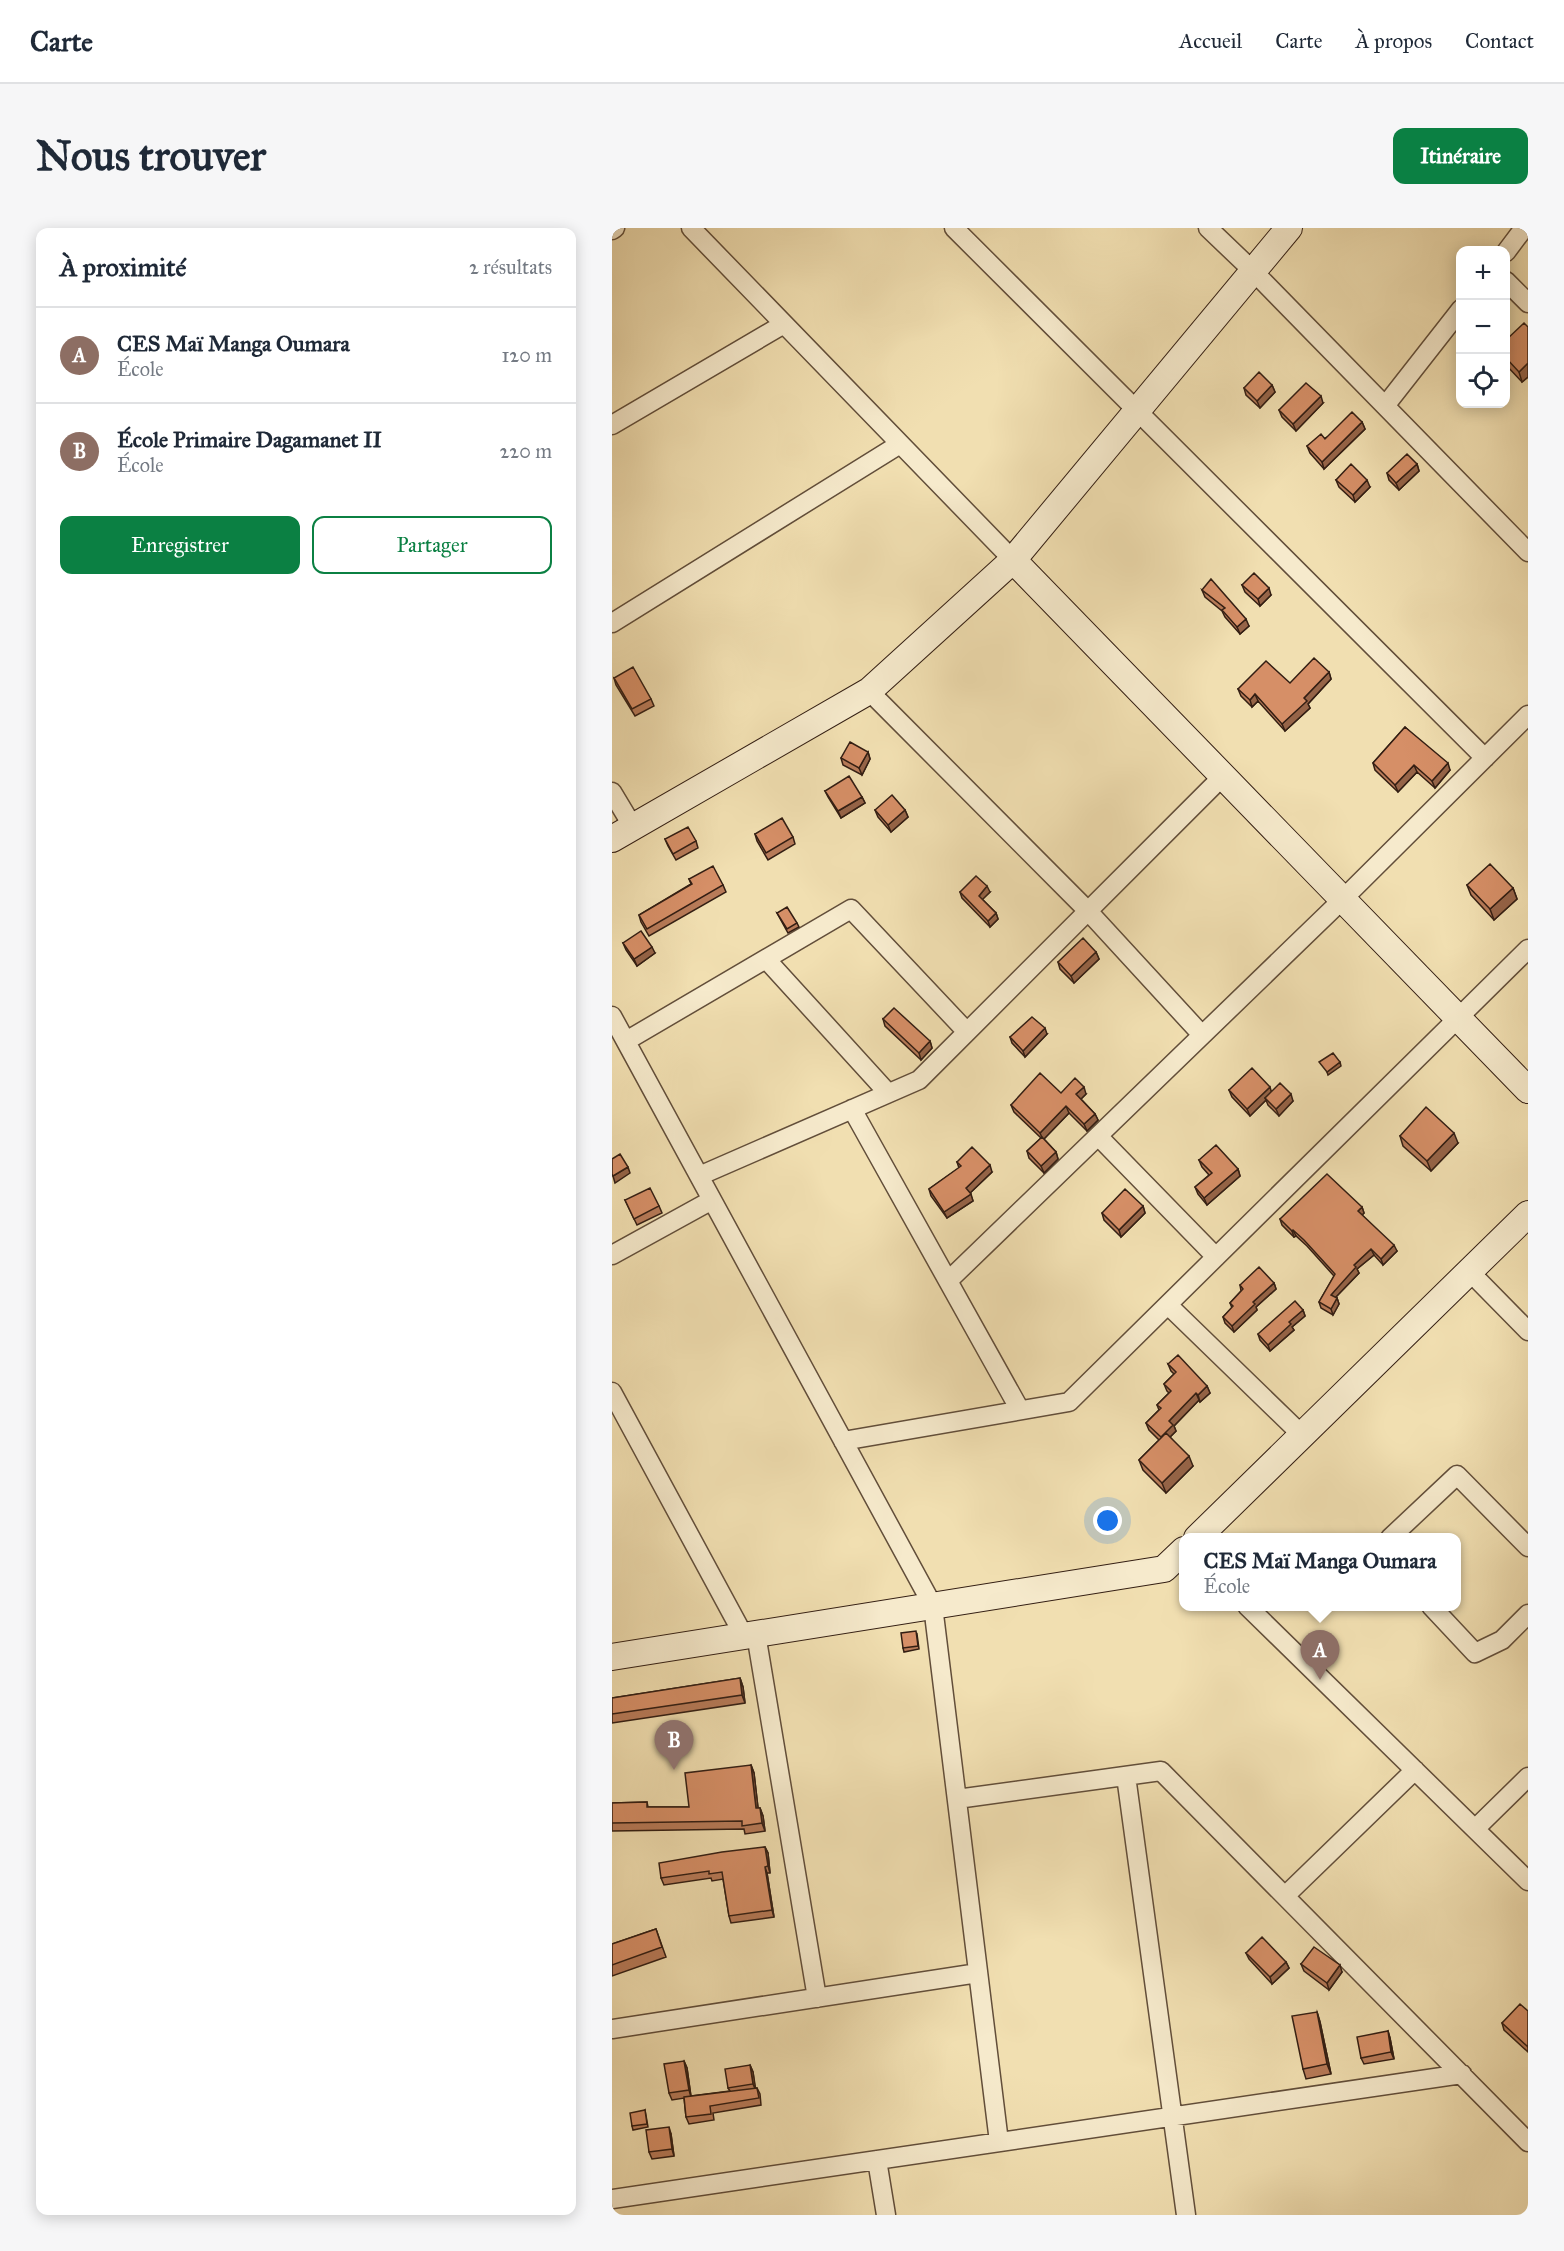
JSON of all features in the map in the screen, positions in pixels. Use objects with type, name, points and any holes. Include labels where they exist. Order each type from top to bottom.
[{"type":"street","points":[[690,228],[1528,1090]]},
{"type":"street","points":[[954,228],[1485,758]]},
{"type":"street","points":[[1208,228],[1253,271],[1528,552]]},
{"type":"street","points":[[612,792],[623,833],[869,691],[1013,560],[1289,228]]},
{"type":"street","points":[[1510,247],[1524,228]]},
{"type":"street","points":[[1510,285],[1528,303]]},
{"type":"street","points":[[1385,406],[1456,315]]},
{"type":"street","points":[[612,425],[784,324]]},
{"type":"street","points":[[612,623],[900,444]]},
{"type":"street","points":[[869,691],[1088,911],[1202,1035]]},
{"type":"street","points":[[948,1281],[1343,899],[1528,714]]},
{"type":"street","points":[[699,1176],[919,1080],[1223,776]]},
{"type":"street","points":[[626,1041],[851,909],[967,1032]]},
{"type":"street","points":[[843,1441],[1069,1402],[1528,949]]},
{"type":"street","points":[[766,959],[888,1093]]},
{"type":"street","points":[[612,1016],[933,1606],[999,2142]]},
{"type":"street","points":[[852,1109],[1020,1410]]},
{"type":"street","points":[[1098,1136],[1216,1257]]},
{"type":"street","points":[[612,1255],[712,1200]]},
{"type":"street","points":[[1202,1533],[1528,1214]]},
{"type":"street","points":[[1469,1272],[1528,1331]]},
{"type":"street","points":[[1168,1305],[1302,1435]]},
{"type":"street","points":[[612,1392],[750,1635],[817,1998]]},
{"type":"street","points":[[1395,1533],[1457,1475],[1528,1547]]},
{"type":"street","points":[[612,1657],[1164,1569],[1179,1555]]},
{"type":"street","points":[[1253,1611],[1528,1881]]},
{"type":"street","points":[[1436,1611],[1475,1653],[1502,1640],[1528,1614]]},
{"type":"street","points":[[1285,1896],[1415,1770]]},
{"type":"street","points":[[957,1799],[1161,1771],[1528,2142]]},
{"type":"street","points":[[1126,1776],[1186,2215]]},
{"type":"street","points":[[1475,1829],[1528,1777]]},
{"type":"street","points":[[612,2030],[978,1973]]},
{"type":"street","points":[[612,2199],[1462,2074]]},
{"type":"street","points":[[877,2160],[886,2215]]},
{"type":"building","points":[[1524,323],[1528,327],[1528,363],[1519,372],[1510,362],[1510,336]]},
{"type":"building","points":[[1259,372],[1272,385],[1257,401],[1244,388]]},
{"type":"building","points":[[1306,383],[1321,396],[1293,424],[1279,410]]},
{"type":"building","points":[[1352,412],[1362,422],[1322,462],[1307,446],[1321,434],[1325,439]]},
{"type":"building","points":[[1407,454],[1417,464],[1396,483],[1387,473]]},
{"type":"building","points":[[1351,464],[1367,480],[1353,495],[1336,480]]},
{"type":"building","points":[[1254,573],[1269,588],[1258,599],[1242,585]]},
{"type":"building","points":[[1211,579],[1246,619],[1237,627],[1222,610],[1225,608],[1202,590]]},
{"type":"building","points":[[1314,658],[1329,672],[1304,698],[1307,701],[1282,724],[1255,694],[1250,700],[1238,689],[1266,661],[1290,683]]},
{"type":"building","points":[[633,667],[651,699],[632,709],[614,678]]},
{"type":"building","points":[[1405,727],[1448,763],[1432,781],[1414,765],[1395,785],[1373,763]]},
{"type":"building","points":[[850,742],[868,752],[859,768],[841,758]]},
{"type":"building","points":[[849,776],[862,797],[838,811],[825,791]]},
{"type":"building","points":[[892,795],[905,810],[888,825],[875,810]]},
{"type":"building","points":[[782,818],[793,837],[766,853],[755,834]]},
{"type":"building","points":[[688,827],[696,841],[673,854],[665,839]]},
{"type":"building","points":[[1490,864],[1513,888],[1490,909],[1467,885]]},
{"type":"building","points":[[713,866],[723,885],[647,929],[639,915],[692,884],[689,879]]},
{"type":"building","points":[[976,876],[987,886],[979,896],[996,913],[988,921],[960,892]]},
{"type":"building","points":[[787,907],[797,923],[787,929],[777,913]]},
{"type":"building","points":[[641,931],[652,947],[634,959],[623,943]]},
{"type":"building","points":[[1083,938],[1096,952],[1071,976],[1058,962]]},
{"type":"building","points":[[894,1008],[930,1041],[919,1053],[883,1019]]},
{"type":"building","points":[[1032,1017],[1045,1028],[1023,1051],[1010,1037]]},
{"type":"building","points":[[1333,1053],[1340,1062],[1327,1072],[1319,1062]]},
{"type":"building","points":[[1252,1068],[1270,1087],[1247,1109],[1229,1090]]},
{"type":"building","points":[[1040,1073],[1061,1093],[1075,1078],[1084,1087],[1076,1094],[1095,1114],[1084,1124],[1066,1106],[1040,1133],[1011,1105]]},
{"type":"building","points":[[1280,1083],[1291,1094],[1276,1109],[1265,1098]]},
{"type":"building","points":[[1426,1107],[1454,1133],[1427,1161],[1400,1136]]},
{"type":"building","points":[[1042,1137],[1056,1152],[1041,1166],[1027,1151]]},
{"type":"building","points":[[1216,1145],[1238,1169],[1204,1198],[1195,1187],[1212,1173],[1199,1160]]},
{"type":"building","points":[[972,1147],[990,1165],[966,1188],[971,1194],[944,1212],[929,1189],[961,1166],[957,1162]]},
{"type":"building","points":[[620,1154],[628,1167],[613,1176],[612,1159]]},
{"type":"building","points":[[1327,1174],[1362,1207],[1358,1211],[1394,1245],[1381,1259],[1371,1249],[1354,1265],[1356,1267],[1331,1295],[1337,1298],[1331,1309],[1319,1302],[1335,1274],[1304,1240],[1280,1219]]},
{"type":"building","points":[[650,1188],[659,1206],[634,1219],[625,1200]]},
{"type":"building","points":[[1125,1189],[1143,1206],[1119,1230],[1102,1213]]},
{"type":"building","points":[[1259,1267],[1274,1283],[1232,1326],[1223,1317],[1233,1306],[1230,1303],[1243,1289],[1240,1285]]},
{"type":"building","points":[[1295,1301],[1303,1310],[1268,1345],[1258,1334]]},
{"type":"building","points":[[1178,1355],[1207,1386],[1198,1395],[1196,1393],[1169,1421],[1173,1425],[1161,1437],[1146,1423],[1161,1408],[1157,1405],[1171,1391],[1164,1384],[1176,1372],[1168,1364]]},
{"type":"building","points":[[1166,1433],[1189,1456],[1162,1483],[1139,1460]]},
{"type":"building","points":[[916,1631],[918,1646],[903,1648],[901,1633]]},
{"type":"building","points":[[740,1678],[742,1695],[612,1714],[612,1698]]},
{"type":"building","points":[[751,1765],[756,1808],[760,1808],[762,1823],[742,1826],[742,1821],[612,1823],[612,1803],[647,1802],[647,1807],[689,1807],[685,1773]]},
{"type":"building","points":[[765,1847],[768,1866],[765,1867],[772,1910],[729,1916],[722,1872],[709,1874],[709,1871],[661,1878],[659,1863]]},
{"type":"building","points":[[656,1929],[662,1947],[612,1965],[612,1944]]},
{"type":"building","points":[[1262,1937],[1286,1962],[1270,1977],[1246,1953]]},
{"type":"building","points":[[1314,1947],[1340,1965],[1327,1983],[1301,1964]]},
{"type":"building","points":[[1520,2004],[1528,2011],[1528,2047],[1502,2023]]},
{"type":"building","points":[[1317,2012],[1327,2064],[1303,2069],[1292,2016]]},
{"type":"building","points":[[1388,2031],[1391,2052],[1361,2058],[1357,2037]]},
{"type":"building","points":[[684,2061],[689,2090],[669,2093],[664,2064]]},
{"type":"building","points":[[750,2065],[753,2084],[728,2088],[725,2069]]},
{"type":"building","points":[[757,2088],[759,2098],[710,2106],[711,2114],[686,2117],[684,2097]]},
{"type":"building","points":[[645,2110],[647,2124],[632,2126],[630,2113]]},
{"type":"building","points":[[669,2127],[672,2149],[649,2152],[646,2130]]},
{"type":"place","name":"CES Maï Manga Oumara","points":[[1320,1680]]},
{"type":"place","name":"École Primaire Dagamanet II","points":[[674,1770]]}]
